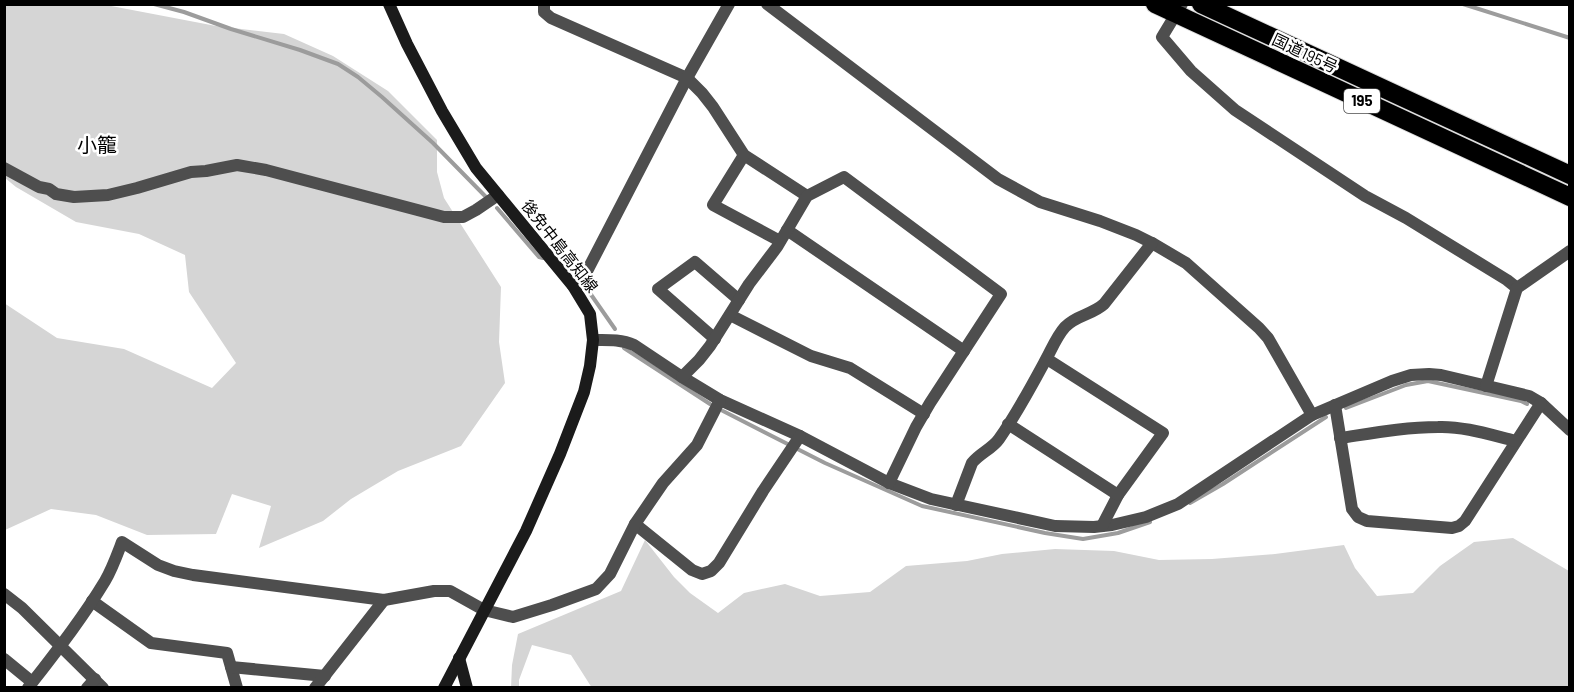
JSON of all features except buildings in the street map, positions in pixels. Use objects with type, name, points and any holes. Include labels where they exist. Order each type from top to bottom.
[{"type":"highway","name":"国道195号","points":[[1155,4],[1180,10],[1569,197]]},
{"type":"highway","name":"国道195号","points":[[1201,4],[1569,176]]},
{"type":"main road","name":"後免中島高知線","points":[[389,4],[442,111],[477,168],[573,286],[590,314],[593,340],[584,392],[560,454],[526,531],[444,687]]},
{"type":"main road","points":[[459,658],[467,687]]},
{"type":"street","points":[[544,4],[544,12],[551,18],[687,78],[713,107],[744,156],[807,196]]},
{"type":"street","points":[[573,286],[585,275],[687,78],[729,4]]},
{"type":"street","points":[[767,4],[998,179],[1040,202],[1136,235],[1186,263],[1268,338],[1312,415]]},
{"type":"street","points":[[1180,10],[1162,37],[1191,71],[1235,110],[1365,196],[1406,218],[1517,288]]},
{"type":"street","points":[[744,156],[713,205],[784,235],[964,351]]},
{"type":"street","points":[[4,168],[39,187],[74,197],[108,195],[191,172],[237,165],[266,170],[444,217],[463,217],[498,195]]},
{"type":"street","points":[[682,377],[715,339],[807,196],[844,177],[1001,294],[924,414],[889,483]]},
{"type":"street","points":[[956,505],[972,463],[995,444],[1066,325],[1076,317],[1096,310],[1104,304],[1152,243]]},
{"type":"street","points":[[1486,386],[1517,288],[1569,251]]},
{"type":"street","points":[[715,339],[658,290],[696,262],[739,300]]},
{"type":"street","points":[[730,315],[811,357],[850,368],[924,414]]},
{"type":"street","points":[[593,340],[627,342],[720,400],[889,483],[931,499],[1054,526],[1102,526],[1146,517],[1178,504],[1312,415],[1372,388],[1411,375],[1441,375],[1522,394],[1541,403],[1569,430]]},
{"type":"street","points":[[1047,359],[1163,433],[1118,495],[1102,526]]},
{"type":"street","points":[[4,659],[30,685],[62,646],[92,601],[106,579],[122,542],[158,565],[193,575],[384,600],[434,591],[450,591],[484,610],[513,617],[596,590],[610,574],[635,524],[663,483],[696,445],[720,400]]},
{"type":"street","points":[[1335,405],[1352,509],[1358,517],[1367,521],[1452,528],[1465,521],[1541,403]]},
{"type":"street","points":[[1008,424],[1118,495]]},
{"type":"street","points":[[1340,438],[1382,431],[1439,426],[1471,430],[1516,441]]},
{"type":"street","points":[[635,524],[692,570],[702,574],[711,571],[798,439]]},
{"type":"street","points":[[4,594],[62,646],[95,684]]},
{"type":"street","points":[[315,687],[384,600]]},
{"type":"street","points":[[92,601],[151,643],[227,653],[237,687]]},
{"type":"street","points":[[231,667],[325,676]]},
{"type":"shaded area","points":[[5,5],[106,5],[216,26],[284,34],[333,56],[388,91],[437,140],[437,172],[444,198],[501,287],[499,342],[505,383],[461,446],[398,471],[351,499],[323,521],[259,548],[271,506],[232,494],[216,534],[147,535],[96,515],[51,509],[5,530],[4,303],[57,338],[124,349],[212,388],[236,363],[189,292],[185,255],[139,234],[76,222],[16,187],[5,178]]},
{"type":"shaded area","points":[[1513,538],[1569,571],[1569,687],[592,688],[571,655],[532,645],[519,680],[519,687],[511,688],[512,665],[518,634],[621,591],[645,540],[674,577],[690,593],[718,613],[744,593],[785,584],[820,596],[870,592],[906,566],[967,561],[1002,554],[1055,549],[1114,551],[1159,560],[1275,554],[1344,545],[1355,568],[1377,596],[1413,593],[1440,566],[1474,542]]},
{"type":"waterway","points":[[154,4],[338,64],[382,97],[433,143],[486,197]]},
{"type":"waterway","points":[[1463,4],[1570,38]]},
{"type":"waterway","points":[[497,208],[539,257],[543,258]]},
{"type":"waterway","points":[[563,261],[578,275]]},
{"type":"waterway","points":[[585,286],[615,329]]},
{"type":"waterway","points":[[624,348],[710,404]]},
{"type":"waterway","points":[[1346,408],[1406,385],[1428,381],[1527,404]]},
{"type":"waterway","points":[[723,411],[825,463],[922,506],[1083,539],[1118,533],[1150,522]]},
{"type":"waterway","points":[[1190,503],[1326,417]]},
{"type":"district","name":"小籠","points":[[97,145]]}]
